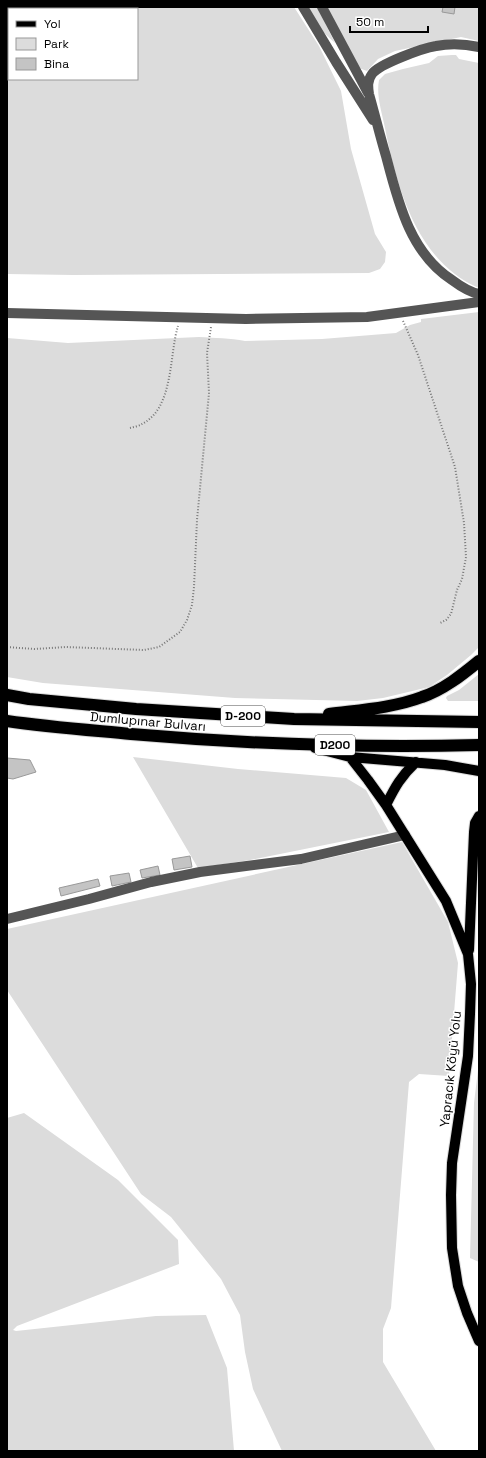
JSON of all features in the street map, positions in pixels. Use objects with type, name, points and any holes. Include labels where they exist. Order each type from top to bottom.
[{"type":"highway","points":[[294,719],[391,705],[423,697],[453,681],[479,661]]},
{"type":"highway","name":"Dumlupınar Bulvarı","points":[[7,695],[29,699],[136,709],[294,719],[479,722]]},
{"type":"highway","name":"Dumlupınar Bulvarı","points":[[7,721],[41,726],[191,739],[304,745],[403,747],[479,745]]},
{"type":"main road","points":[[304,745],[350,757],[445,765],[479,771]]},
{"type":"main road","name":"Yapracık Köyü Yolu","points":[[350,757],[386,805],[446,901],[468,954],[471,984],[468,1056],[452,1163],[452,1248],[458,1286],[467,1313],[479,1341]]},
{"type":"main road","points":[[386,805],[404,774],[416,762]]},
{"type":"main road","points":[[468,954],[474,832],[475,823],[479,816]]},
{"type":"street","points":[[303,7],[378,128]]},
{"type":"street","points":[[322,7],[369,94]]},
{"type":"street","points":[[479,47],[456,44],[435,46],[388,62],[376,68],[368,83],[369,94],[396,194],[408,227],[416,242],[434,266],[460,286],[479,294]]},
{"type":"street","points":[[7,313],[213,318],[367,317],[479,302]]},
{"type":"street","points":[[7,919],[151,882],[200,872],[301,859],[405,835]]},
{"type":"path","points":[[400,312],[418,355],[455,467],[464,523],[466,557],[462,578],[457,590],[451,614],[446,620],[440,623]]},
{"type":"path","points":[[130,428],[143,424],[151,417],[163,401],[167,389],[175,336],[180,317]]},
{"type":"path","points":[[7,647],[34,649],[81,647],[144,650],[159,647],[180,632],[187,620],[192,605],[194,587],[197,520],[210,393],[207,353],[213,318]]},
{"type":"green space","points":[[7,7],[294,7],[319,46],[341,91],[351,149],[375,234],[386,252],[385,262],[380,269],[369,273],[7,274]]},
{"type":"green space","points":[[308,7],[317,7],[335,43],[323,32]]},
{"type":"green space","points":[[326,7],[479,7],[479,41],[461,37],[395,51],[378,59],[367,71],[359,68]]},
{"type":"green space","points":[[456,55],[459,59],[479,63],[479,288],[458,276],[440,260],[425,242],[413,221],[396,175],[379,98],[379,80],[385,74],[429,63],[438,56]]},
{"type":"green space","points":[[479,312],[479,647],[447,675],[429,687],[383,698],[357,701],[235,698],[43,683],[7,677],[7,338],[68,343],[199,337],[245,341],[322,339],[396,333],[410,325],[421,322],[421,319]]},
{"type":"green space","points":[[479,674],[479,701],[448,701],[446,698],[447,696],[459,690]]},
{"type":"green space","points":[[133,757],[238,769],[346,778],[366,790],[389,832],[250,860],[198,868]]},
{"type":"green space","points":[[402,842],[448,922],[458,963],[449,1076],[419,1074],[409,1082],[391,1308],[383,1329],[383,1362],[436,1451],[282,1451],[253,1389],[245,1352],[240,1315],[221,1279],[171,1217],[141,1194],[7,990],[7,929]]},
{"type":"green space","points":[[479,1062],[479,1262],[470,1258],[474,1103]]},
{"type":"green space","points":[[24,1113],[118,1180],[178,1240],[179,1264],[17,1326],[13,1330],[16,1331],[156,1316],[206,1315],[227,1368],[234,1451],[7,1451],[7,1118]]},
{"type":"building","points":[[443,7],[455,7],[454,14],[442,12]]},
{"type":"building","points":[[7,758],[30,760],[36,772],[13,779],[7,778]]},
{"type":"building","points":[[190,856],[192,867],[174,870],[172,859]]},
{"type":"building","points":[[158,866],[160,875],[142,878],[140,870]]},
{"type":"building","points":[[129,873],[131,882],[112,886],[110,876]]},
{"type":"building","points":[[98,879],[100,886],[61,896],[59,888]]}]
